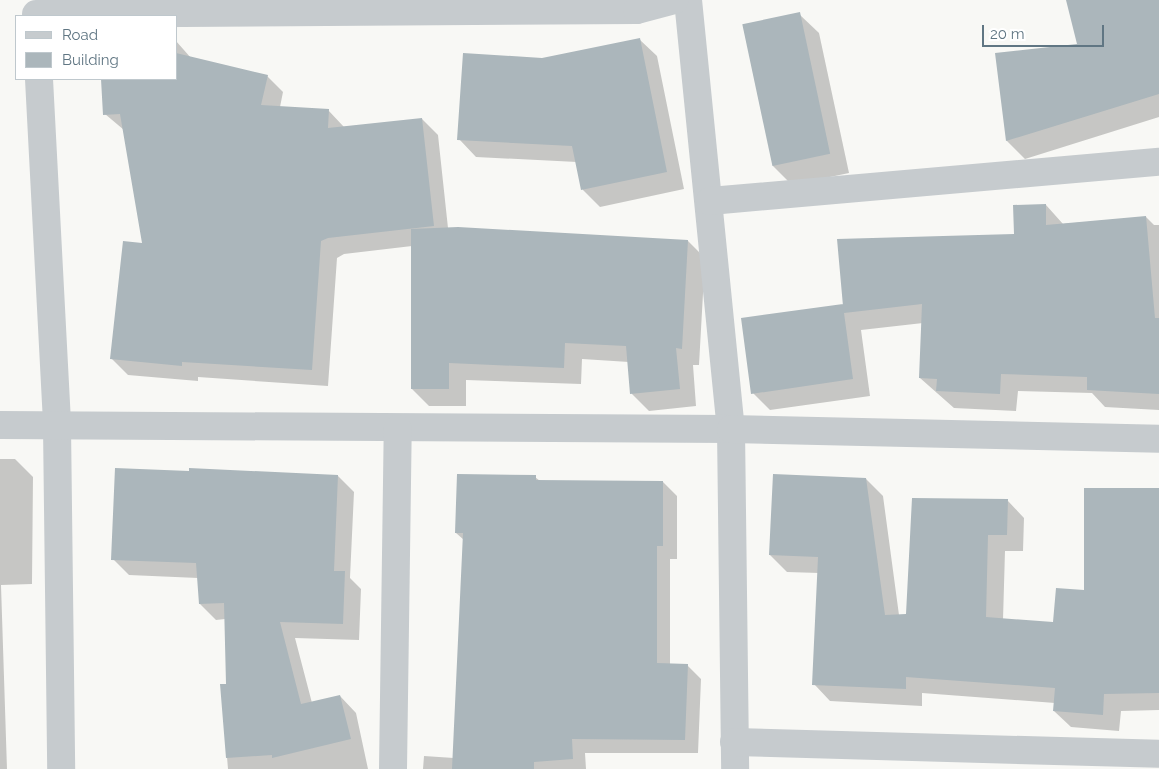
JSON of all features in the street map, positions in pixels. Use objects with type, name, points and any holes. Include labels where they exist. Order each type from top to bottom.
[{"type":"street","points":[[36,10],[637,10],[675,0]]},
{"type":"street","points":[[688,0],[710,200],[731,429],[735,769]]},
{"type":"street","points":[[39,80],[57,426],[61,769]]},
{"type":"street","points":[[710,200],[1159,162]]},
{"type":"street","points":[[0,425],[398,429],[731,429],[1159,439]]},
{"type":"street","points":[[393,769],[398,429]]},
{"type":"street","points":[[734,742],[1159,754]]},
{"type":"building","points":[[1066,0],[1159,0],[1159,94],[1006,141],[995,53],[1077,44]]},
{"type":"building","points":[[800,12],[830,154],[772,166],[742,24]]},
{"type":"building","points":[[640,38],[667,172],[581,190],[572,146],[457,140],[463,53],[542,58]]},
{"type":"building","points":[[178,53],[268,75],[261,105],[329,109],[328,128],[422,118],[434,226],[328,238],[321,241],[312,370],[182,362],[182,366],[110,359],[123,241],[142,243],[120,114],[103,115],[101,80],[178,80]]},
{"type":"building","points":[[1046,204],[1046,225],[1146,216],[1155,318],[1159,318],[1159,394],[1087,390],[1087,377],[1001,374],[1000,394],[936,391],[937,379],[919,378],[922,304],[844,313],[853,379],[751,394],[741,318],[843,304],[837,239],[1014,234],[1013,205]]},
{"type":"building","points":[[458,227],[688,240],[682,349],[676,348],[680,389],[630,394],[626,346],[565,343],[564,368],[449,363],[449,389],[411,389],[411,229]]},
{"type":"building","points":[[115,468],[189,471],[189,468],[338,475],[334,571],[345,571],[343,624],[280,622],[301,704],[340,695],[351,739],[272,758],[272,755],[226,758],[220,684],[226,684],[224,603],[199,604],[196,563],[111,560]]},
{"type":"building","points":[[457,474],[536,475],[536,480],[663,481],[663,546],[657,546],[657,663],[688,664],[685,740],[572,739],[573,759],[534,762],[534,769],[452,769],[463,533],[455,533]]},
{"type":"building","points":[[773,474],[866,478],[885,615],[906,614],[912,498],[1008,499],[1007,535],[988,535],[986,617],[1053,622],[1056,588],[1084,590],[1084,488],[1159,488],[1159,693],[1104,694],[1103,715],[1053,711],[1055,688],[906,677],[906,689],[812,685],[818,557],[769,555]]}]
